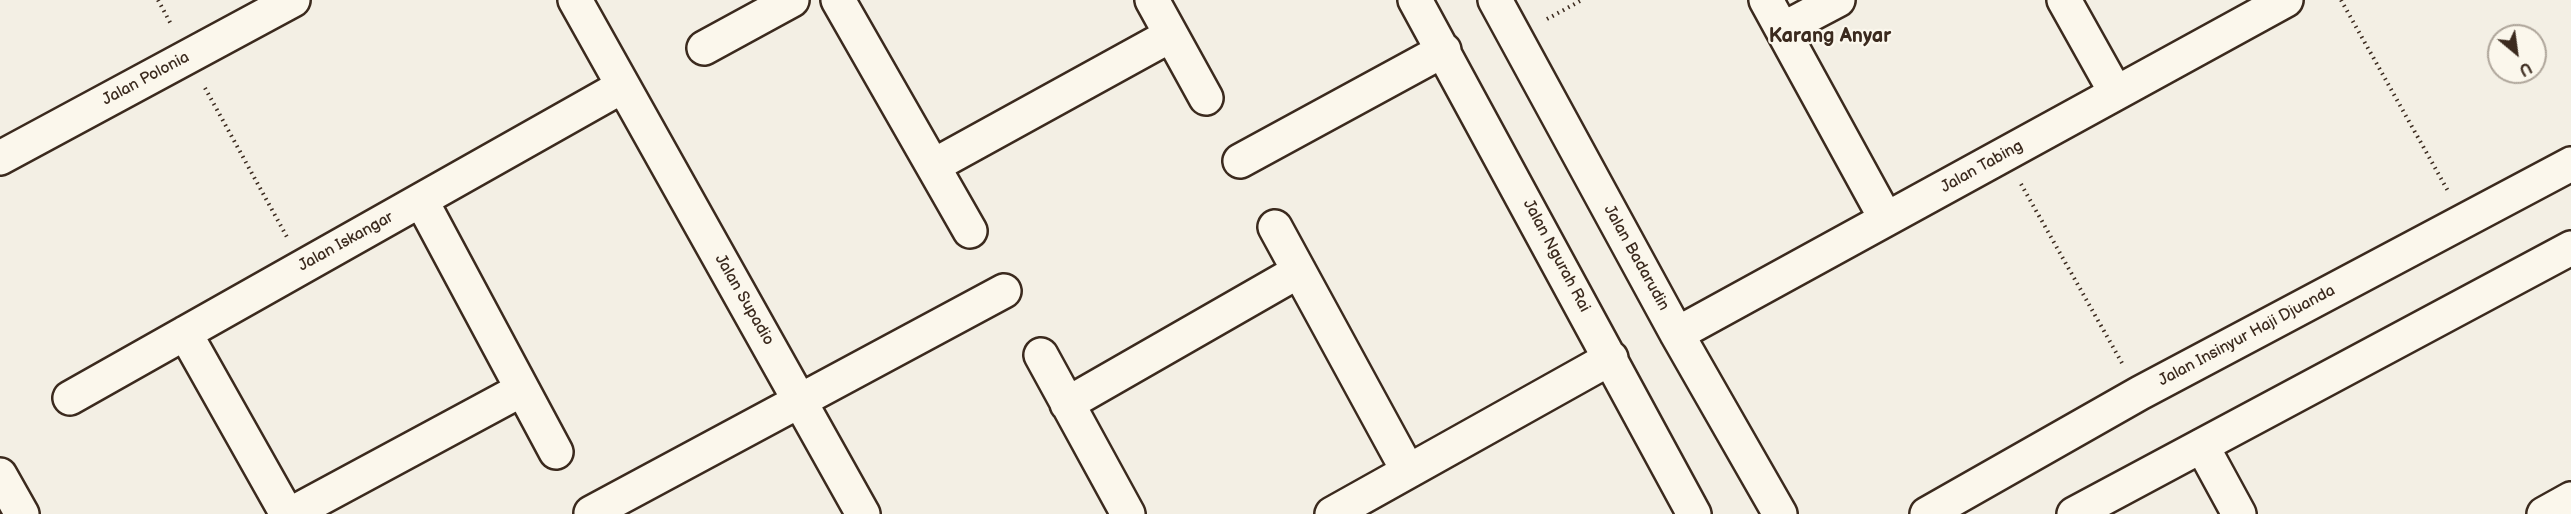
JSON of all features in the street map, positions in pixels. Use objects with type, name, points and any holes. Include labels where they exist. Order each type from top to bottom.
[{"type":"street","name":"Jalan Polonia","points":[[0,158],[293,0]]},
{"type":"street","name":"Jalan Supadio","points":[[575,0],[863,514]]},
{"type":"street","points":[[704,48],[792,0]]},
{"type":"street","points":[[838,0],[970,231]]},
{"type":"street","points":[[1152,0],[1206,98]]},
{"type":"street","name":"Jalan Ngurah Rai","points":[[1415,0],[1694,514]]},
{"type":"street","name":"Jalan Badarudin","points":[[1495,0],[1677,333],[1780,514]]},
{"type":"street","points":[[1766,0],[1886,219]]},
{"type":"street","points":[[1783,29],[1838,0]]},
{"type":"street","points":[[2064,0],[2116,93]]},
{"type":"street","name":"Jalan Tabing","points":[[1677,333],[2286,0]]},
{"type":"street","points":[[933,166],[1172,35]]},
{"type":"street","points":[[1240,161],[1444,50]]},
{"type":"street","name":"Jalan Iskangar","points":[[70,398],[623,86]]},
{"type":"street","name":"Jalan Insinyur Haji Djuanda","points":[[1927,514],[2140,393],[2571,164]]},
{"type":"street","points":[[421,200],[556,452]]},
{"type":"street","points":[[1275,226],[1408,471]]},
{"type":"street","points":[[2074,514],[2571,248]]},
{"type":"street","points":[[1067,404],[1299,271]]},
{"type":"street","points":[[591,513],[1004,291]]},
{"type":"street","points":[[185,333],[289,514],[521,390]]},
{"type":"street","points":[[1041,355],[1128,514]]},
{"type":"street","points":[[1332,514],[1611,358]]},
{"type":"street","points":[[2202,446],[2239,514]]},
{"type":"street","points":[[0,475],[21,514]]},
{"type":"street","points":[[2544,514],[2571,499]]},
{"type":"path","points":[[158,0],[303,266]]},
{"type":"path","points":[[2341,0],[2464,221]]},
{"type":"path","points":[[2004,155],[2140,393]]},
{"type":"district","name":"Karang Anyar","points":[[1830,37]]}]
